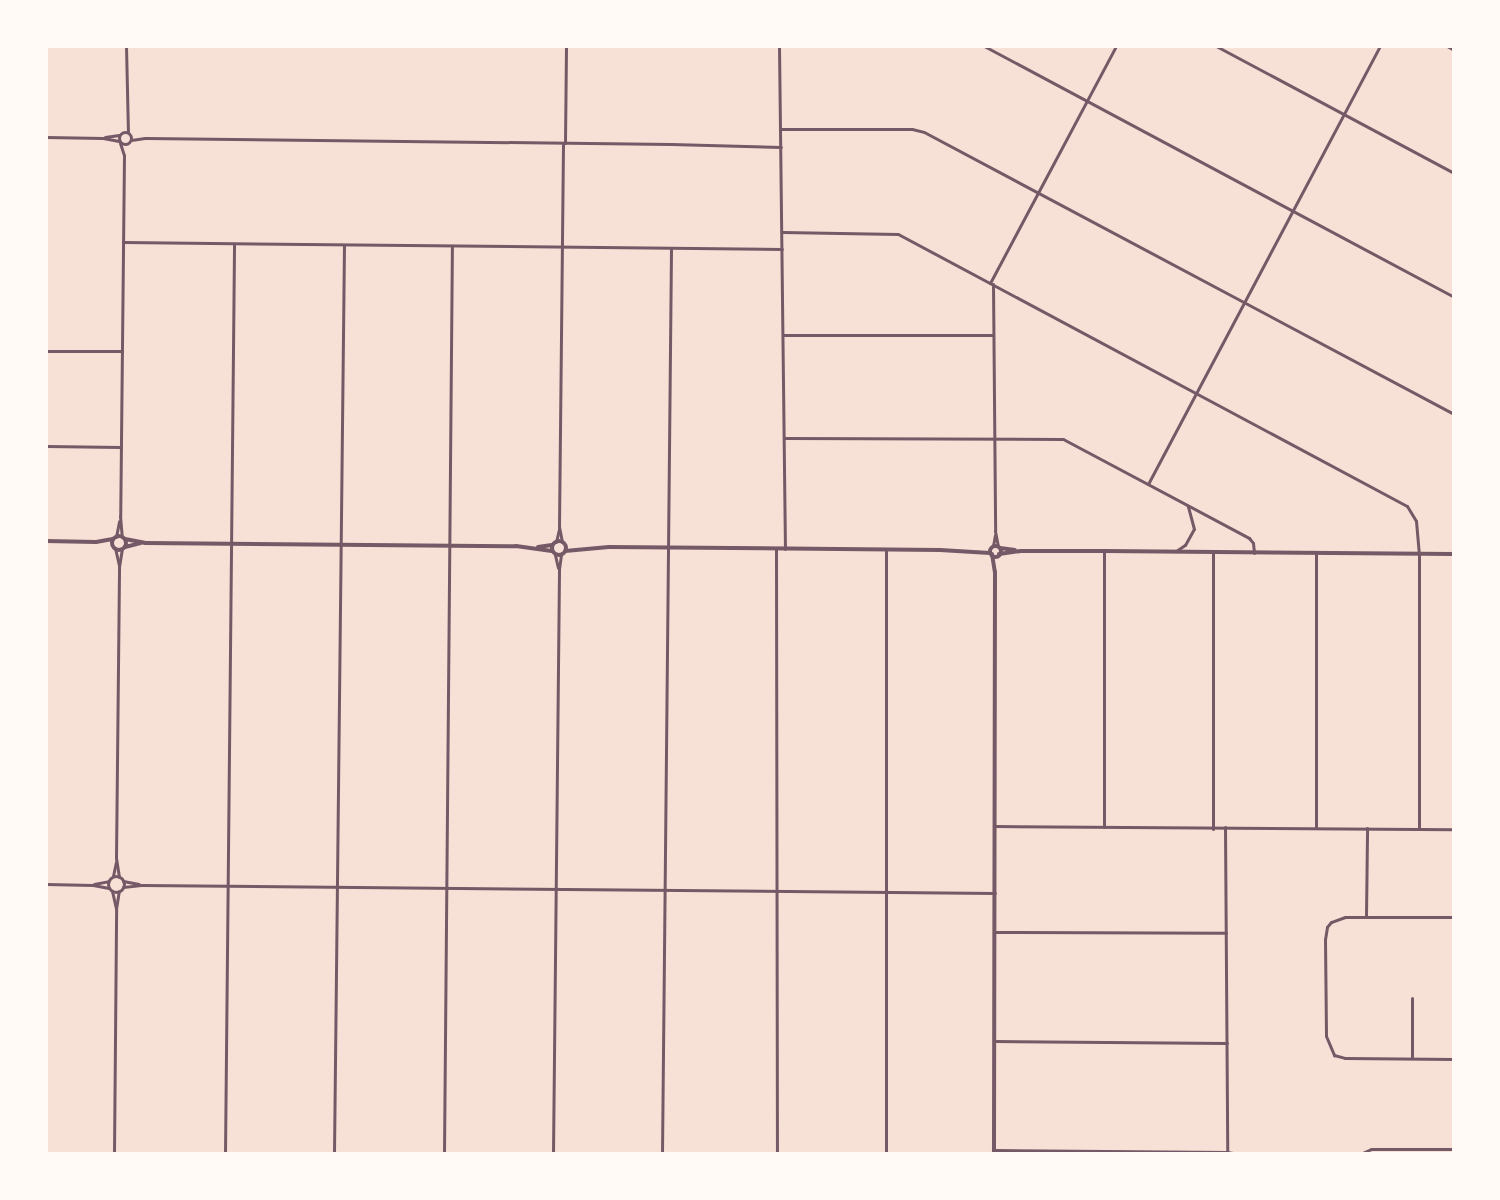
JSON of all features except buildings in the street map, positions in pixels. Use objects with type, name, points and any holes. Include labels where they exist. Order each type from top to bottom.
[{"type":"street","points":[[126,46],[126,118],[127,133],[131,140]]},
{"type":"street","points":[[553,1154],[559,569],[563,553],[559,527],[566,46]]},
{"type":"street","points":[[779,46],[785,549]]},
{"type":"street","points":[[984,46],[1454,297]]},
{"type":"street","points":[[1116,46],[991,284],[995,531],[994,1152],[1227,1152],[1239,1154]]},
{"type":"street","points":[[1216,46],[1454,173]]},
{"type":"street","points":[[1148,484],[1380,46]]},
{"type":"street","points":[[1447,46],[1454,50]]},
{"type":"street","points":[[780,129],[919,130],[1454,414]]},
{"type":"street","points":[[46,137],[104,138],[127,133],[145,138]]},
{"type":"street","points":[[119,135],[124,155]]},
{"type":"street","points":[[104,138],[127,144]]},
{"type":"street","points":[[93,885],[109,881],[113,877],[116,858],[119,567],[124,538],[120,516],[124,155],[127,144],[131,140],[145,138],[781,147]]},
{"type":"street","points":[[782,232],[894,233],[1407,506],[1416,521],[1419,554],[1419,829]]},
{"type":"street","points":[[123,242],[782,249]]},
{"type":"street","points":[[225,1154],[234,244]]},
{"type":"street","points":[[334,1154],[344,244]]},
{"type":"street","points":[[444,1154],[453,246]]},
{"type":"street","points":[[662,1154],[671,248]]},
{"type":"street","points":[[783,335],[993,335]]},
{"type":"street","points":[[46,351],[122,351]]},
{"type":"street","points":[[784,438],[1063,439],[1249,538],[1253,543],[1254,553]]},
{"type":"street","points":[[46,446],[121,447]]},
{"type":"street","points":[[1174,552],[1185,545],[1194,530],[1193,518],[1187,504]]},
{"type":"street","points":[[119,567],[114,547],[120,516]]},
{"type":"street","points":[[559,527],[554,544],[559,569]]},
{"type":"street","points":[[46,541],[96,542],[124,538],[144,543]]},
{"type":"street","points":[[96,542],[123,548],[144,543],[450,545],[534,548],[563,553],[582,548]]},
{"type":"street","points":[[534,548],[563,544],[582,548],[994,549],[1454,554]]},
{"type":"street","points":[[776,549],[777,1154]]},
{"type":"street","points":[[994,549],[999,554]]},
{"type":"street","points":[[994,549],[999,554]]},
{"type":"street","points":[[886,550],[886,1154]]},
{"type":"street","points":[[999,554],[1021,551]]},
{"type":"street","points":[[1104,551],[1104,828]]},
{"type":"street","points":[[1213,552],[1214,829]]},
{"type":"street","points":[[1316,553],[1316,827]]},
{"type":"street","points":[[995,572],[999,554]]},
{"type":"street","points":[[995,826],[1454,829]]},
{"type":"street","points":[[1225,827],[1227,1152]]},
{"type":"street","points":[[1366,916],[1367,828]]},
{"type":"street","points":[[116,858],[119,877],[123,881],[141,885]]},
{"type":"street","points":[[113,877],[119,877]]},
{"type":"street","points":[[109,881],[109,888]]},
{"type":"street","points":[[123,881],[123,887]]},
{"type":"street","points":[[46,884],[93,885],[109,888],[112,891],[116,909]]},
{"type":"street","points":[[114,1154],[116,909],[119,891],[123,887],[228,885],[995,893]]},
{"type":"street","points":[[112,891],[119,891]]},
{"type":"street","points":[[1454,917],[1338,918],[1327,927],[1325,939],[1326,1042],[1334,1055],[1340,1058],[1454,1059]]},
{"type":"street","points":[[995,932],[1226,933]]},
{"type":"street","points":[[1412,998],[1412,1058]]},
{"type":"street","points":[[995,1041],[1227,1043]]},
{"type":"street","points":[[1360,1154],[1365,1149],[1454,1149]]}]
